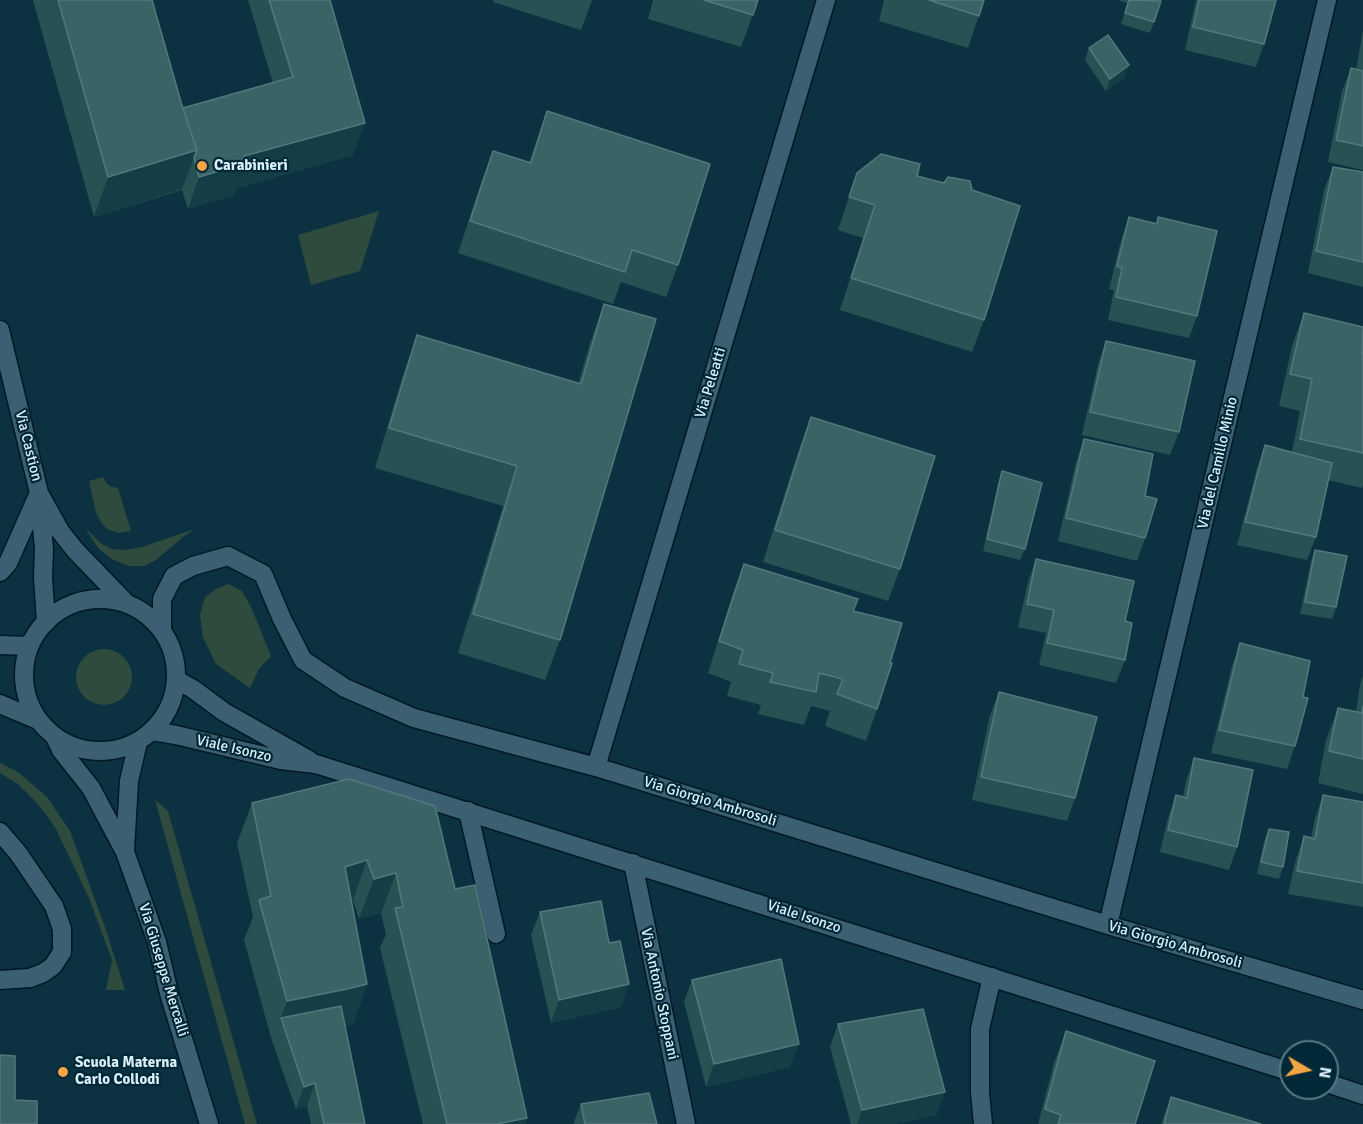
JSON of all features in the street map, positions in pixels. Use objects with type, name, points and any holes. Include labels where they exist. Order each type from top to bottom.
[{"type":"street","name":"Via Peleatti","points":[[596,767],[826,0]]},
{"type":"street","name":"Via del Camillo Minio","points":[[1108,925],[1327,0]]},
{"type":"street","name":"Via Castion","points":[[0,330],[39,493],[44,549],[45,622]]},
{"type":"street","name":"Via Castion","points":[[0,572],[8,563],[39,493]]},
{"type":"street","name":"Via Castion","points":[[39,493],[60,531],[125,602]]},
{"type":"street","name":"Via Giorgio Ambrosoli","points":[[162,629],[162,599],[174,576],[193,566],[228,556],[263,574],[303,660],[345,688],[414,718],[596,767],[1108,925],[1363,1000]]},
{"type":"street","name":"Viale Isonzo","points":[[103,598],[125,602],[146,613],[162,629],[171,645],[176,662],[177,680],[173,699],[165,717],[145,737],[118,750],[95,752],[74,747],[55,737],[38,720],[27,696],[24,671],[29,646],[45,622],[63,608],[82,600],[103,598]]},
{"type":"street","points":[[0,645],[29,646]]},
{"type":"street","name":"Viale Isonzo","points":[[177,680],[224,712],[316,764]]},
{"type":"street","name":"Viale Isonzo","points":[[0,704],[38,720]]},
{"type":"street","name":"Viale Isonzo","points":[[145,737],[176,735],[281,760],[316,764],[1279,1068]]},
{"type":"street","name":"Via Giuseppe Mercalli","points":[[55,737],[61,750],[91,788],[125,852],[157,942],[169,993],[209,1124]]},
{"type":"street","name":"Via Giuseppe Mercalli","points":[[125,852],[129,781],[145,737]]},
{"type":"street","points":[[468,811],[496,934]]},
{"type":"street","points":[[0,832],[18,853],[54,906],[62,929],[62,952],[53,966],[43,973],[30,978],[0,980]]},
{"type":"street","name":"Via Antonio Stoppani","points":[[633,863],[686,1124]]},
{"type":"street","points":[[983,1124],[980,1092],[980,1029],[992,977]]},
{"type":"street","points":[[1339,1087],[1363,1095]]},
{"type":"green space","points":[[379,211],[360,271],[311,285],[298,235]]},
{"type":"green space","points":[[103,477],[107,484],[118,488],[131,531],[118,533],[107,529],[96,513],[89,481]]},
{"type":"green space","points":[[85,528],[102,544],[112,549],[125,550],[142,547],[195,529],[156,560],[144,566],[128,566],[112,559],[99,549]]},
{"type":"green space","points":[[229,584],[242,591],[271,656],[259,669],[250,688],[216,664],[203,637],[200,615],[205,597]]},
{"type":"green space","points":[[98,649],[110,649],[120,653],[128,661],[132,677],[128,693],[120,701],[110,705],[98,705],[88,701],[80,693],[76,683],[76,671],[80,661],[88,653]]},
{"type":"green space","points":[[0,763],[18,772],[47,797],[70,831],[125,990],[106,990],[112,960],[89,898],[55,827],[37,803],[19,785],[0,773]]},
{"type":"green space","points":[[155,800],[168,811],[257,1124],[245,1124]]},
{"type":"building","points":[[58,0],[152,0],[197,150],[108,177]]},
{"type":"building","points":[[269,0],[330,0],[365,123],[244,156],[246,163],[199,177],[194,158],[197,150],[183,108],[293,77]]},
{"type":"building","points":[[704,0],[758,0],[753,15]]},
{"type":"building","points":[[929,0],[984,0],[979,16]]},
{"type":"building","points":[[1129,0],[1161,1],[1154,22],[1125,13]]},
{"type":"building","points":[[1199,0],[1276,0],[1264,44],[1193,27]]},
{"type":"building","points":[[1108,35],[1129,65],[1110,79],[1089,48]]},
{"type":"building","points":[[1351,68],[1363,71],[1363,146],[1336,140]]},
{"type":"building","points":[[547,111],[710,164],[678,265],[632,250],[625,272],[470,221],[493,151],[531,163]]},
{"type":"building","points":[[881,154],[920,164],[917,176],[944,183],[948,177],[970,181],[972,190],[1020,206],[984,320],[851,278],[875,205],[849,197],[857,173]]},
{"type":"building","points":[[1333,167],[1363,172],[1363,262],[1316,251]]},
{"type":"building","points":[[1129,217],[1157,224],[1158,217],[1217,231],[1197,316],[1116,297],[1122,268],[1117,266]]},
{"type":"building","points":[[604,304],[656,319],[560,640],[473,614],[517,466],[389,428],[417,335],[581,384]]},
{"type":"building","points":[[1304,313],[1363,327],[1363,453],[1300,439],[1312,379],[1290,374]]},
{"type":"building","points":[[1106,341],[1195,361],[1179,432],[1090,412]]},
{"type":"building","points":[[811,417],[935,456],[900,569],[775,530]]},
{"type":"building","points":[[1084,439],[1153,454],[1145,496],[1157,499],[1145,538],[1066,518]]},
{"type":"building","points":[[1265,445],[1332,463],[1316,537],[1245,522]]},
{"type":"building","points":[[1002,471],[1042,483],[1025,549],[987,539]]},
{"type":"building","points":[[1315,550],[1347,556],[1336,607],[1305,602]]},
{"type":"building","points":[[1036,559],[1134,581],[1125,621],[1132,623],[1125,660],[1047,643],[1054,610],[1027,604]]},
{"type":"building","points":[[744,564],[858,599],[853,611],[902,623],[877,709],[837,694],[843,679],[819,673],[816,692],[770,682],[773,673],[739,664],[743,650],[719,641]]},
{"type":"building","points":[[1240,643],[1310,661],[1303,697],[1308,698],[1295,746],[1219,730]]},
{"type":"building","points":[[999,692],[1097,717],[1075,798],[981,777]]},
{"type":"building","points":[[1363,706],[1363,759],[1329,751],[1338,708],[1362,713]]},
{"type":"building","points":[[1194,758],[1253,770],[1237,847],[1168,830],[1176,795],[1187,798]]},
{"type":"building","points":[[349,779],[435,806],[455,889],[475,885],[527,1118],[497,1124],[447,1124],[395,908],[403,907],[396,873],[374,879],[367,860],[345,867],[367,984],[287,1001],[259,900],[271,896],[252,803]]},
{"type":"building","points":[[1323,795],[1363,802],[1363,883],[1297,871],[1304,836],[1315,839]]},
{"type":"building","points":[[1269,829],[1289,832],[1283,867],[1261,862]]},
{"type":"building","points":[[601,901],[609,943],[620,941],[629,984],[559,1000],[540,912]]},
{"type":"building","points":[[781,959],[799,1044],[714,1064],[692,980]]},
{"type":"building","points":[[341,1006],[365,1124],[324,1124],[315,1083],[304,1087],[281,1018]]},
{"type":"building","points":[[923,1009],[945,1092],[862,1110],[838,1024]]},
{"type":"building","points":[[1066,1031],[1155,1061],[1135,1124],[1058,1124],[1061,1115],[1045,1109]]},
{"type":"building","points":[[0,1055],[15,1056],[15,1100],[37,1101],[37,1124],[0,1124]]},
{"type":"building","points":[[649,1093],[657,1124],[585,1124],[581,1104]]},
{"type":"building","points":[[1171,1097],[1261,1124],[1164,1124]]},
{"type":"place","name":"Carabinieri","points":[[202,166]]},
{"type":"place","name":"Scuola Materna Carlo Collodi","points":[[63,1072]]}]
